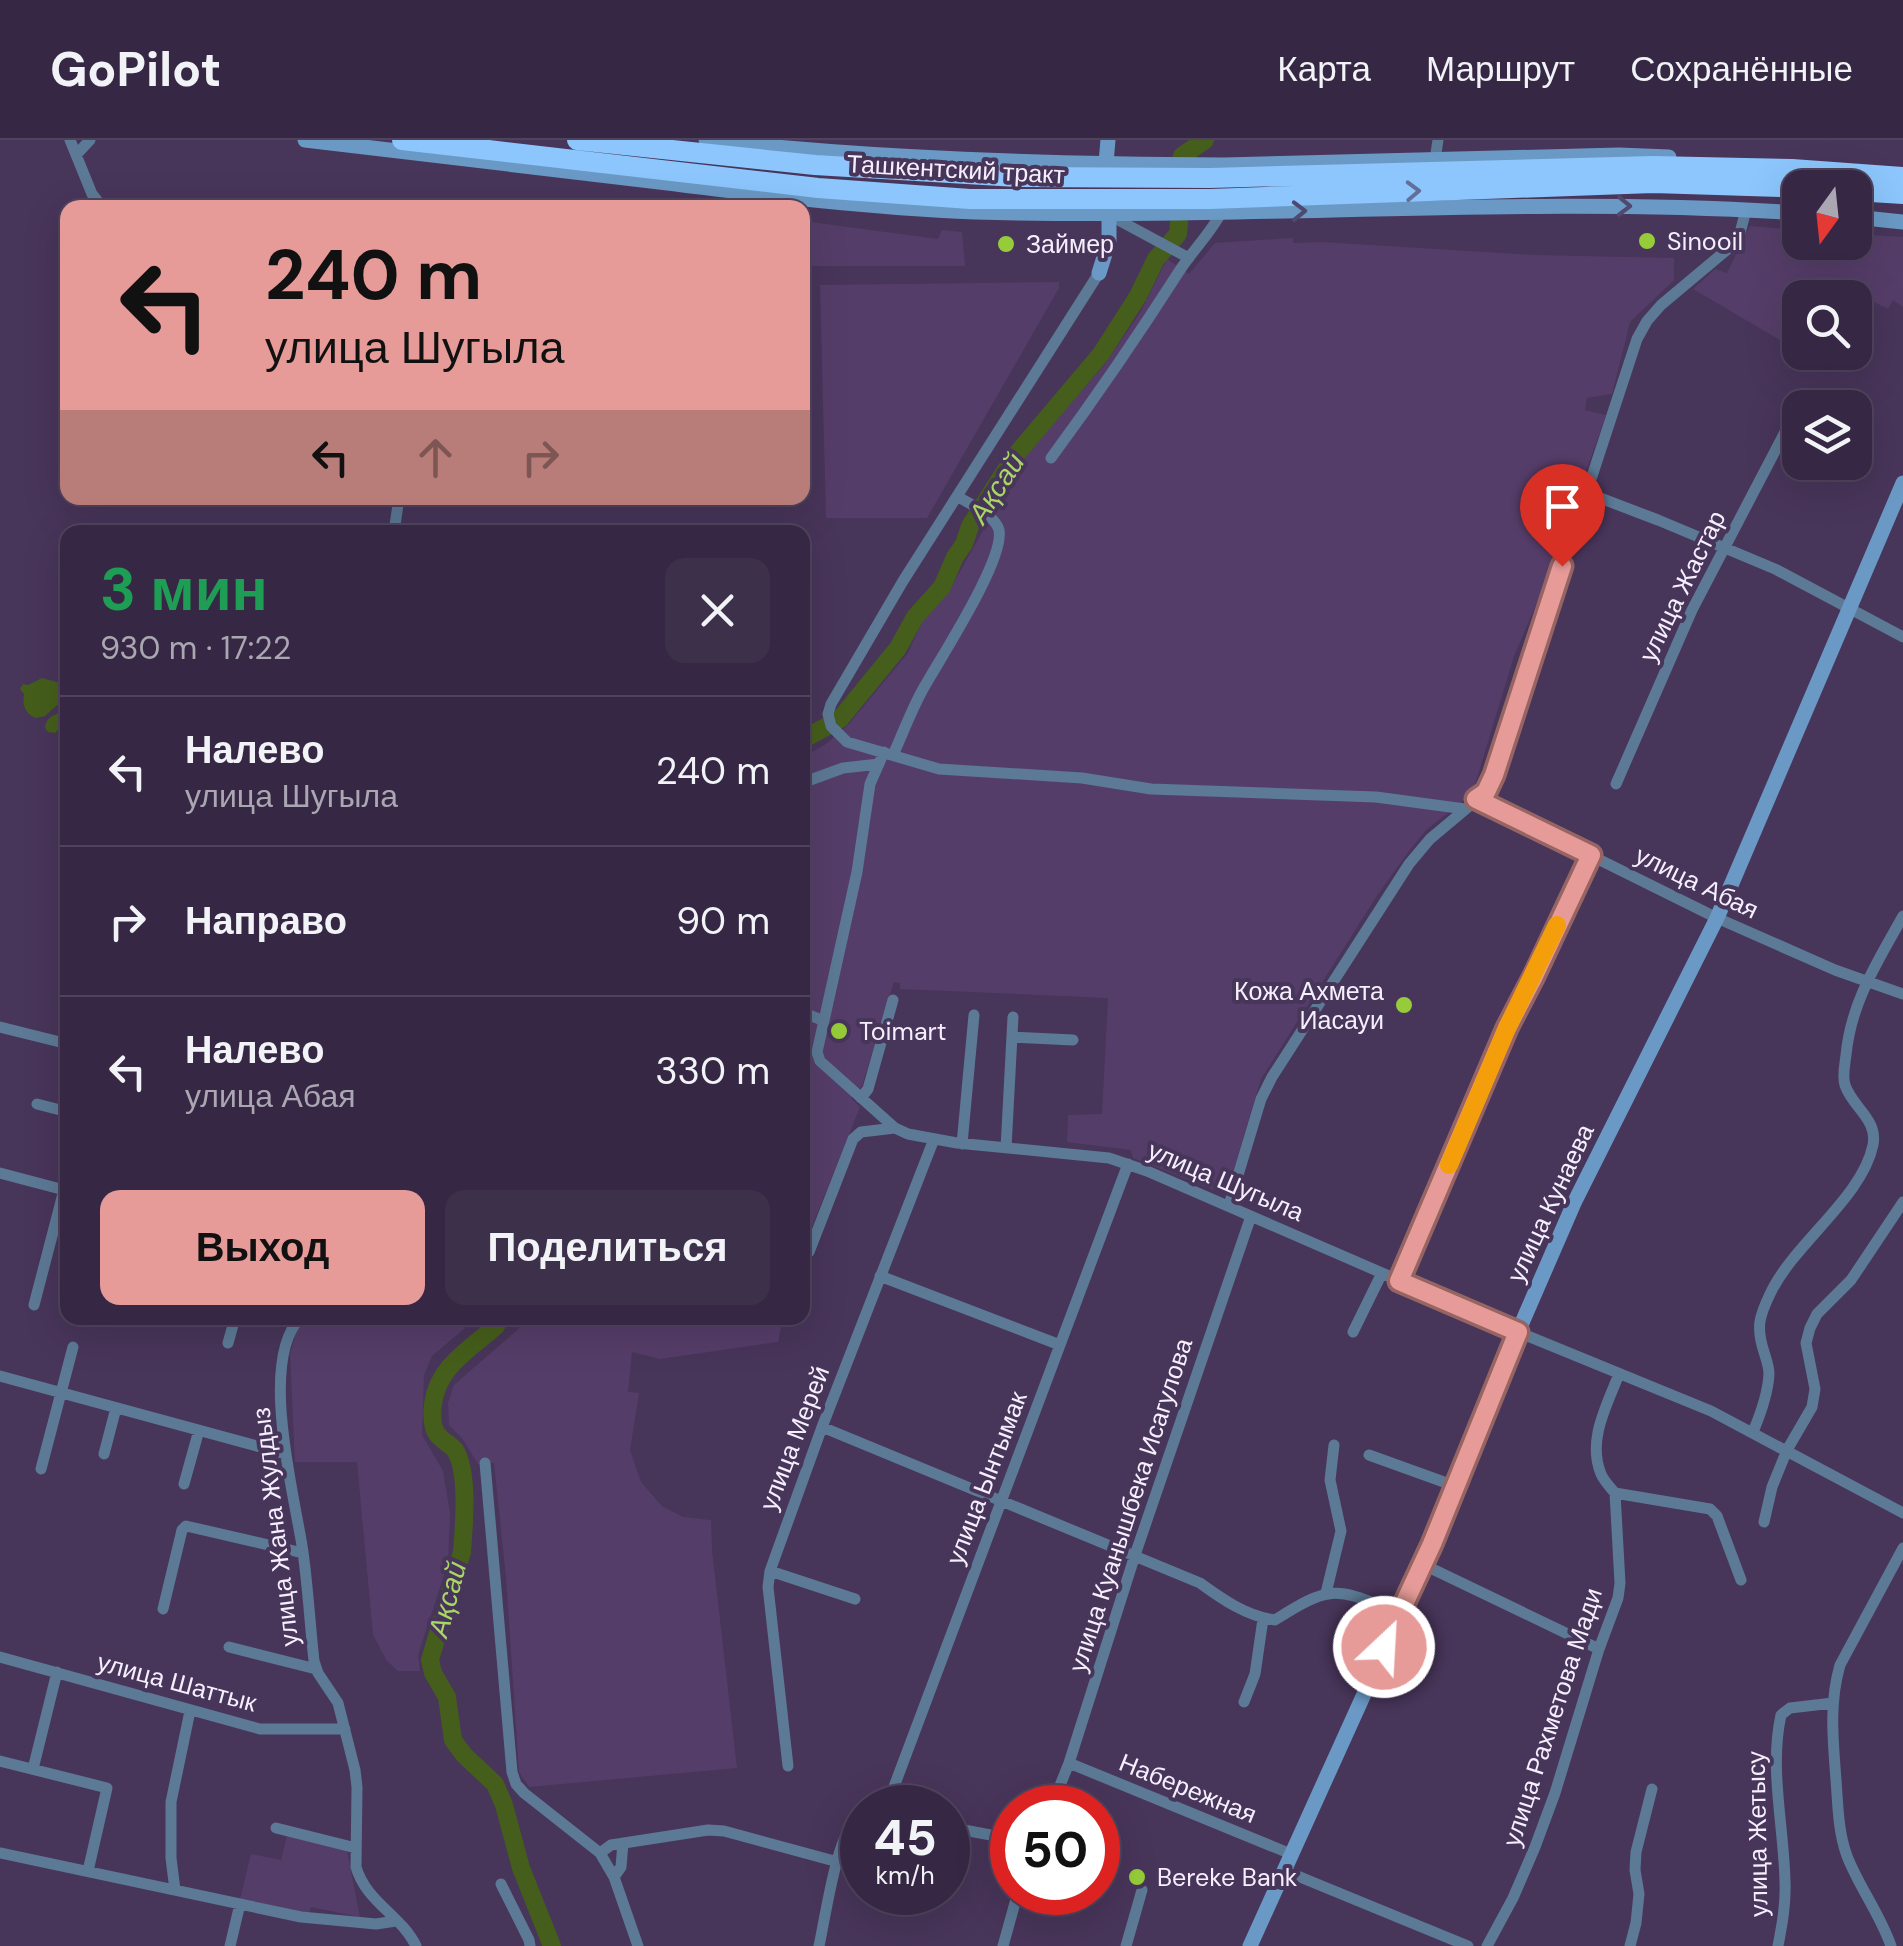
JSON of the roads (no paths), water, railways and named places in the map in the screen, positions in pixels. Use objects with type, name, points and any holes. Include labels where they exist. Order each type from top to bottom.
[{"type":"highway","name":"Ташкентский тракт","points":[[402,140],[818,188],[970,198],[1213,194]]},
{"type":"highway","points":[[577,140],[815,165],[1213,194],[1654,183],[1782,187]]},
{"type":"highway","points":[[1213,194],[1653,166],[1900,172]]},
{"type":"highway","points":[[1872,192],[1903,194]]},
{"type":"main road","points":[[306,140],[835,202],[971,212],[1161,214],[1213,194],[1435,160],[1619,155],[1734,158],[1900,172]]},
{"type":"main road","points":[[706,140],[788,149],[1158,164],[1213,194],[1782,212]]},
{"type":"main road","points":[[1106,163],[1108,140]]},
{"type":"main road","points":[[1884,219],[1903,210]]},
{"type":"main road","points":[[1099,273],[1108,240],[1109,214]]},
{"type":"main road","points":[[1872,218],[1903,222]]},
{"type":"main road","name":"улица Кунаева","points":[[1250,1946],[1422,1564],[1574,1203],[1717,918],[1903,484]]},
{"type":"street","points":[[70,140],[97,200]]},
{"type":"street","points":[[76,156],[90,140]]},
{"type":"street","points":[[1435,160],[1438,140]]},
{"type":"street","points":[[1051,458],[1210,232],[1213,194]]},
{"type":"street","points":[[1229,1205],[1261,1100],[1272,1078],[1410,864],[1430,839],[1486,792],[1631,355],[1647,321],[1661,305],[1729,248],[1740,233],[1746,210]]},
{"type":"street","points":[[1109,214],[1189,258]]},
{"type":"street","points":[[1099,273],[903,582],[831,704],[831,726],[848,742],[886,757],[938,770],[1082,778],[1151,790],[1376,797],[1465,809]]},
{"type":"street","name":"улица Жастар","points":[[1616,784],[1692,610],[1782,438]]},
{"type":"street","points":[[1586,493],[1775,569],[1903,636]]},
{"type":"street","name":"улица Шугыла","points":[[957,496],[993,520],[998,538],[977,596],[870,784],[857,872],[817,1052],[820,1061],[895,1128],[908,1134],[962,1144],[1108,1158],[1128,1164],[1711,1411],[1903,1512]]},
{"type":"street","points":[[810,780],[886,757]]},
{"type":"street","name":"улица Абая","points":[[1476,799],[1717,918],[1903,994]]},
{"type":"street","points":[[1399,1281],[1507,1028],[1591,855]]},
{"type":"street","points":[[1753,1432],[1767,1392],[1769,1369],[1758,1333],[1759,1320],[1772,1290],[1796,1254],[1858,1181],[1872,1147],[1874,1134],[1845,1086],[1848,1029],[1866,982],[1903,916]]},
{"type":"street","points":[[861,1098],[868,1089],[894,1000]]},
{"type":"street","points":[[810,1015],[824,1021]]},
{"type":"street","points":[[962,1144],[974,1015]]},
{"type":"street","points":[[1006,1148],[1012,1017]]},
{"type":"street","points":[[0,1027],[60,1042]]},
{"type":"street","points":[[1012,1037],[1073,1040]]},
{"type":"street","points":[[37,1104],[60,1110]]},
{"type":"street","points":[[810,1249],[853,1139],[862,1132],[895,1128]]},
{"type":"street","name":"улица Мерей","points":[[788,1766],[768,1587],[770,1570],[934,1139]]},
{"type":"street","name":"улица Ынтымак","points":[[895,1785],[1128,1164]]},
{"type":"street","points":[[0,1173],[60,1189]]},
{"type":"street","points":[[1764,1522],[1772,1487],[1787,1450],[1812,1408],[1814,1389],[1806,1343],[1810,1328],[1818,1314],[1851,1280],[1903,1202]]},
{"type":"street","points":[[34,1305],[60,1212]]},
{"type":"street","name":"улица Куанышбека Исагулова","points":[[1060,1785],[1251,1216]]},
{"type":"street","points":[[1353,1332],[1382,1273]]},
{"type":"street","points":[[880,1276],[1060,1345]]},
{"type":"street","points":[[228,1343],[233,1325]]},
{"type":"street","name":"улица Жана Жулдыз","points":[[295,1325],[283,1350],[281,1384],[286,1454],[303,1553],[314,1660],[316,1670],[338,1703],[357,1786],[356,1867],[360,1880],[416,1946]]},
{"type":"street","points":[[41,1469],[74,1348]]},
{"type":"street","points":[[1620,1374],[1599,1426],[1595,1447],[1601,1475],[1615,1494],[1710,1508],[1718,1516],[1741,1580]]},
{"type":"street","points":[[0,1376],[286,1454]]},
{"type":"street","points":[[104,1454],[116,1408]]},
{"type":"street","points":[[822,1428],[1200,1582],[1226,1602],[1263,1618],[1274,1620],[1326,1593],[1343,1592],[1400,1613]]},
{"type":"street","points":[[184,1484],[199,1430]]},
{"type":"street","points":[[1326,1593],[1341,1531],[1330,1480],[1334,1445]]},
{"type":"street","points":[[1369,1454],[1455,1486]]},
{"type":"street","points":[[485,1464],[512,1772],[524,1793],[600,1853],[614,1877],[638,1946]]},
{"type":"street","name":"улица Рахметова Мади","points":[[1487,1946],[1542,1829],[1618,1598],[1615,1494]]},
{"type":"street","points":[[163,1609],[186,1526],[303,1553]]},
{"type":"street","points":[[1891,1946],[1882,1920],[1846,1855],[1838,1820],[1833,1703],[1840,1664],[1903,1548]]},
{"type":"street","points":[[1422,1564],[1600,1649]]},
{"type":"street","points":[[770,1570],[854,1599]]},
{"type":"street","points":[[1244,1702],[1255,1674],[1263,1618]]},
{"type":"street","points":[[229,1647],[316,1670]]},
{"type":"street","name":"улица Шаттык","points":[[0,1657],[260,1728],[345,1729]]},
{"type":"street","points":[[33,1770],[58,1672]]},
{"type":"street","name":"улица Жетысу","points":[[1778,1946],[1786,1902],[1776,1752],[1781,1715],[1790,1708],[1833,1703]]},
{"type":"street","points":[[175,1890],[172,1802],[190,1711]]},
{"type":"street","points":[[0,1761],[106,1788],[88,1872]]},
{"type":"street","name":"Набережная","points":[[1069,1763],[1290,1854]]},
{"type":"street","points":[[1630,1946],[1639,1894],[1636,1852],[1652,1789]]},
{"type":"street","points":[[276,1828],[356,1848]]},
{"type":"street","points":[[600,1853],[611,1845],[708,1830],[838,1862]]},
{"type":"street","points":[[614,1877],[622,1867],[623,1843]]},
{"type":"street","points":[[0,1853],[301,1917],[376,1924],[396,1921]]},
{"type":"street","points":[[819,1946],[840,1856]]},
{"type":"street","points":[[1283,1870],[1468,1946]]},
{"type":"street","points":[[501,1884],[530,1946]]},
{"type":"street","points":[[1126,1946],[1142,1890]]},
{"type":"street","points":[[230,1946],[240,1904]]},
{"type":"street","points":[[1003,1946],[1012,1915]]},
{"type":"waterway","name":"Ақсай","points":[[1182,156],[1205,140]]},
{"type":"waterway","name":"Ақсай","points":[[810,736],[840,719],[898,648],[915,617],[942,587],[970,526],[1014,457],[1101,354],[1156,259],[1178,234],[1179,223]]},
{"type":"waterway","name":"Ақсай","points":[[496,1325],[448,1369],[433,1404],[435,1431],[455,1450],[459,1460],[464,1514],[462,1552],[430,1660],[447,1697],[453,1740],[495,1784],[504,1805],[521,1868],[552,1946]]},
{"type":"place","name":"Sinooil","points":[[1647,241]]},
{"type":"place","name":"Займер","points":[[1006,244]]},
{"type":"place","name":"Кожа Ахмета Иасауи","points":[[1404,1005]]},
{"type":"place","name":"Toimart","points":[[839,1031]]},
{"type":"place","name":"Bereke Bank","points":[[1137,1877]]}]
